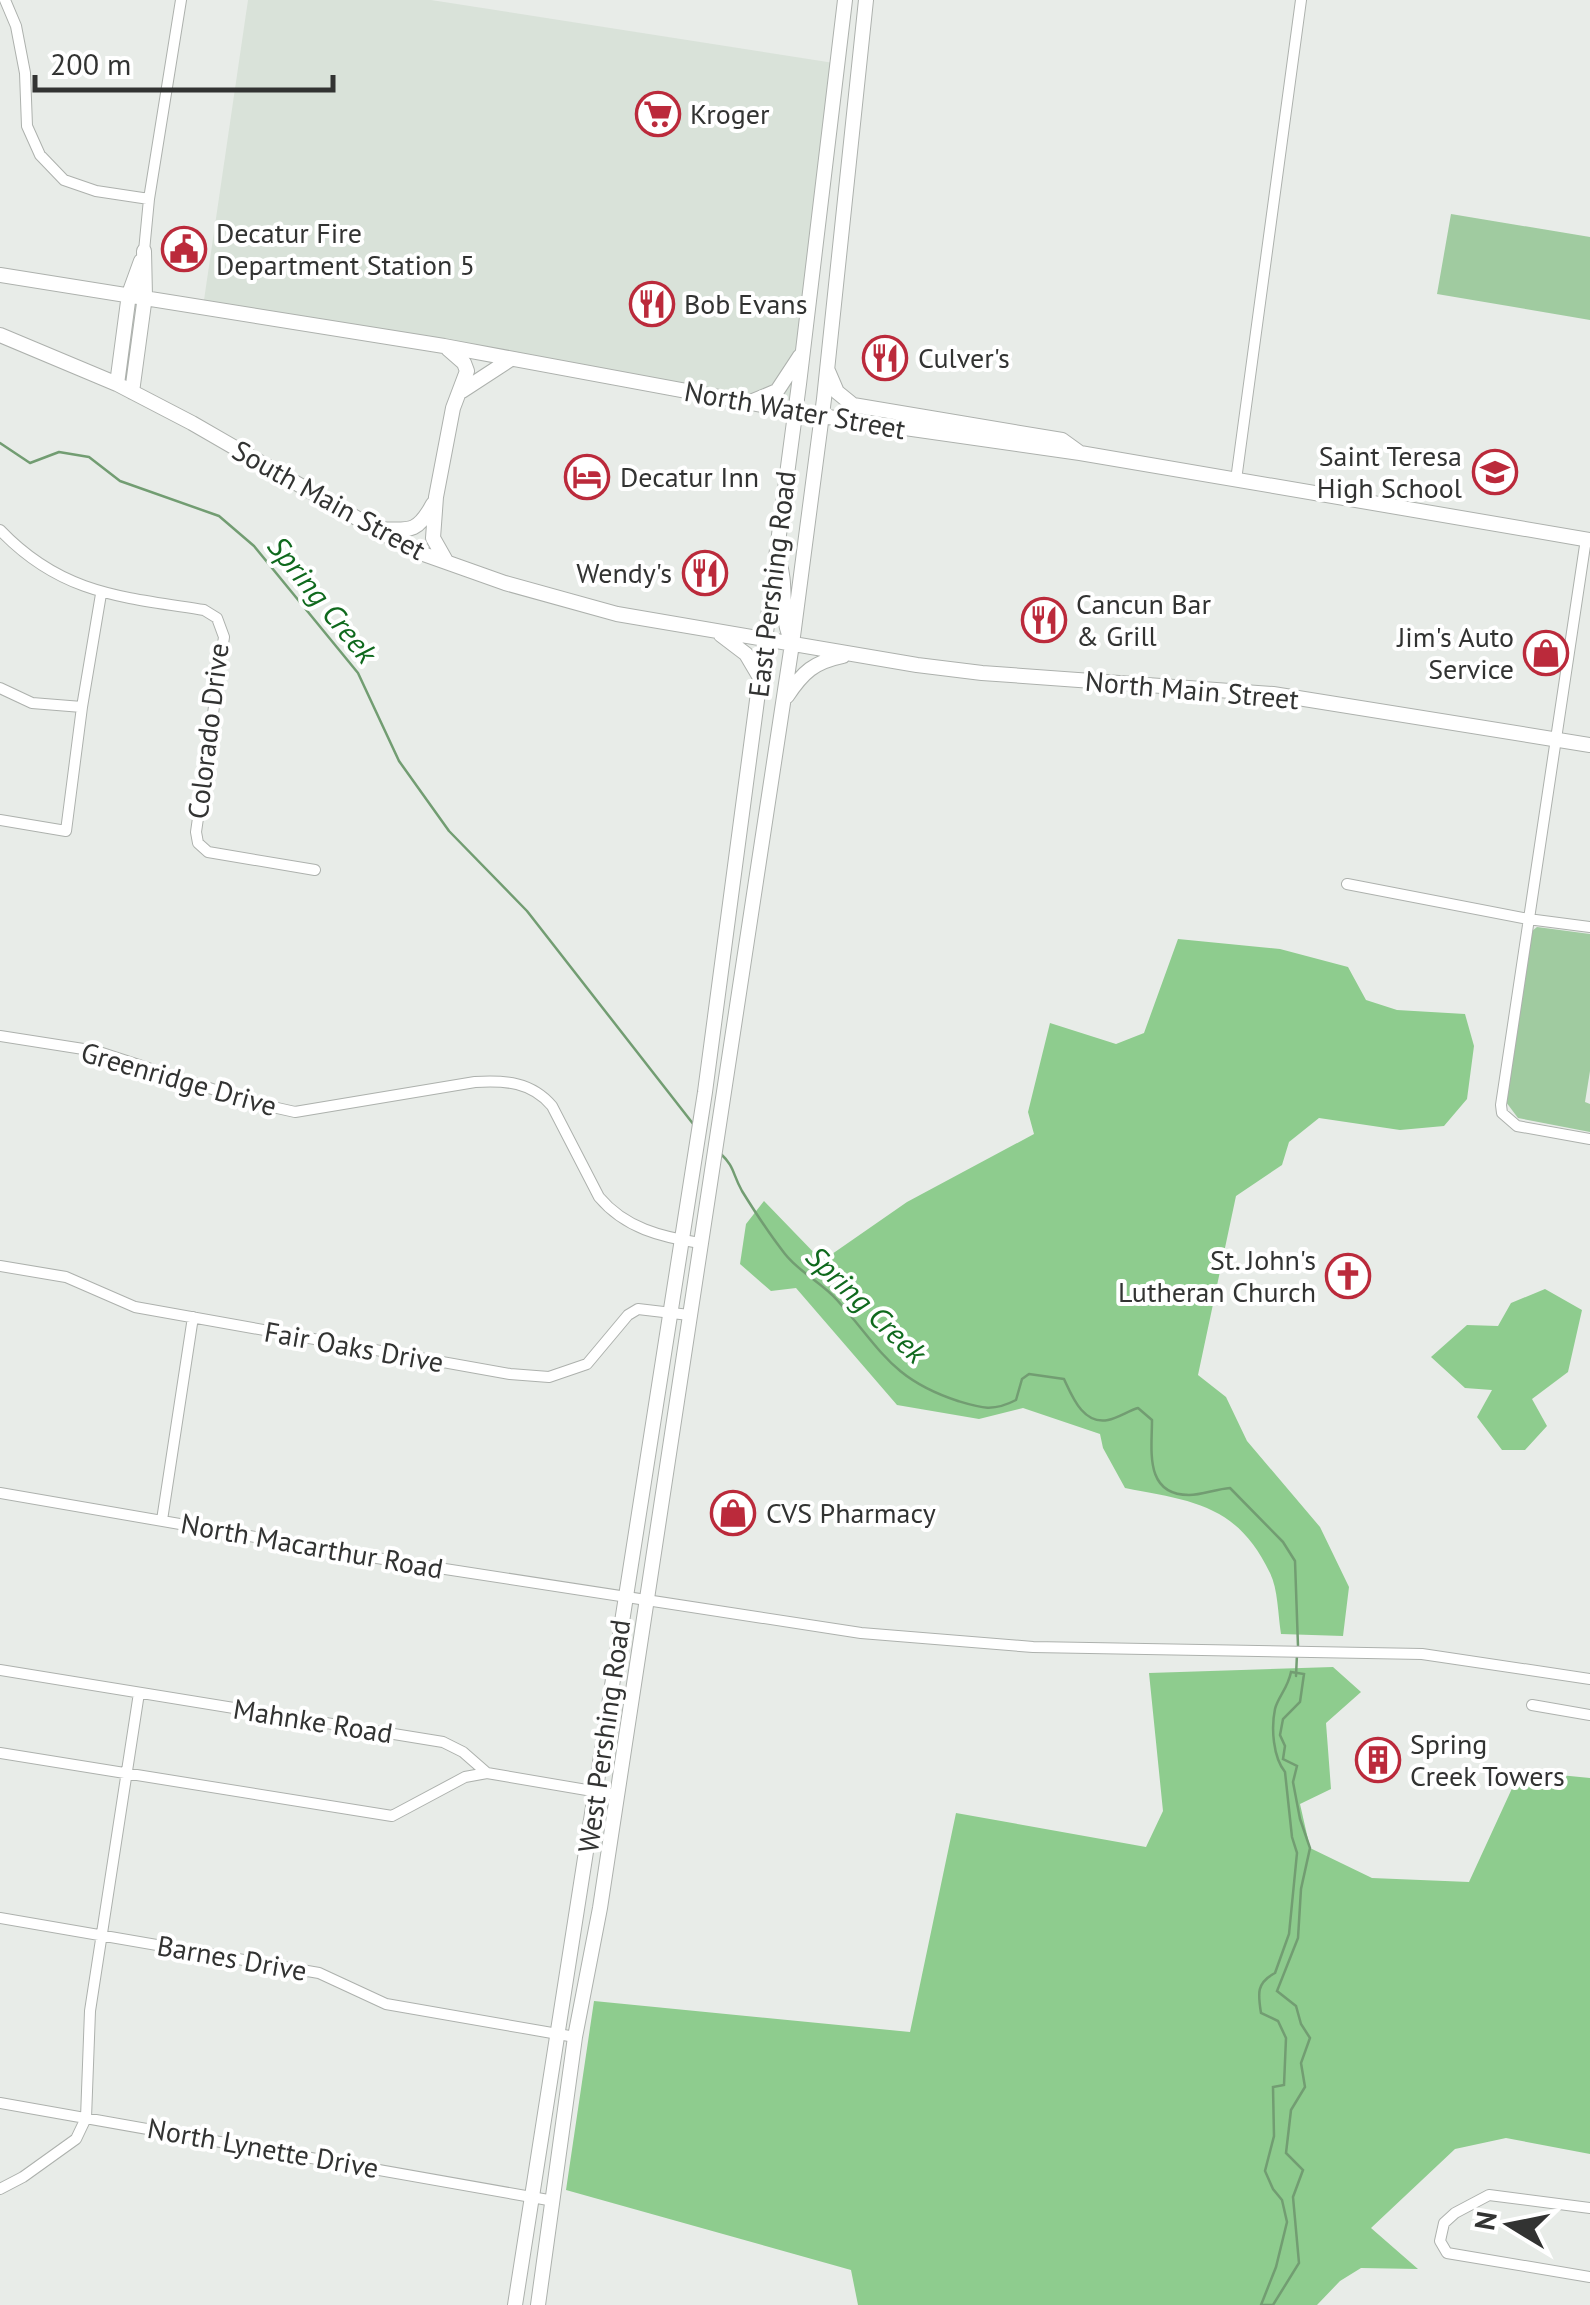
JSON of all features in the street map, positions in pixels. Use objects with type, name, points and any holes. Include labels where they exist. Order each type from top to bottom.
[{"type":"main road","name":"East Pershing Road","points":[[692,1167],[766,639],[844,0]]},
{"type":"main road","name":"West Pershing Road","points":[[538,2305],[575,2037],[586,1990],[784,701],[822,416],[866,0]]},
{"type":"main road","points":[[117,384],[144,250]]},
{"type":"main road","name":"North Water Street","points":[[0,275],[444,346],[795,412],[1080,454],[1588,540]]},
{"type":"main road","points":[[132,392],[137,295]]},
{"type":"main road","name":"South Main Street","points":[[0,335],[117,384],[192,423],[372,529],[448,564],[618,614],[792,644]]},
{"type":"main road","points":[[444,346],[464,363],[467,371],[450,422],[436,497],[433,538],[448,564]]},
{"type":"main road","points":[[746,402],[763,400],[777,391],[803,351]]},
{"type":"main road","points":[[461,392],[511,358]]},
{"type":"main road","points":[[827,367],[837,392],[854,405],[1062,440],[1080,454]]},
{"type":"main road","points":[[372,529],[418,527],[436,497]]},
{"type":"main road","points":[[777,553],[785,580],[782,616],[792,644]]},
{"type":"main road","points":[[716,631],[746,654],[760,678]]},
{"type":"main road","name":"North Main Street","points":[[792,644],[982,673],[1274,694],[1590,744]]},
{"type":"main road","points":[[784,701],[808,668],[853,654]]},
{"type":"main road","name":"West Pershing Road","points":[[515,2305],[692,1167]]},
{"type":"main road","points":[[583,1881],[578,1987],[586,1990]]},
{"type":"street","points":[[5,0],[16,26],[25,72],[27,126],[40,155],[64,180],[96,191],[149,198]]},
{"type":"street","points":[[144,250],[181,0]]},
{"type":"street","points":[[1236,480],[1302,0]]},
{"type":"street","name":"Colorado Drive","points":[[0,530],[39,566],[101,594],[204,610],[218,618],[224,638],[196,832],[198,843],[208,852],[316,870]]},
{"type":"street","points":[[1588,540],[1501,1093],[1502,1113],[1518,1126],[1590,1139]]},
{"type":"street","points":[[0,820],[66,831],[101,594]]},
{"type":"street","points":[[0,688],[32,703],[82,707]]},
{"type":"street","points":[[1348,884],[1590,927]]},
{"type":"street","name":"Greenridge Drive","points":[[0,1036],[113,1056],[254,1103],[295,1112],[475,1082],[522,1085],[541,1094],[552,1106],[608,1209],[642,1231],[700,1243]]},
{"type":"street","name":"Fair Oaks Drive","points":[[0,1266],[66,1278],[135,1307],[402,1357],[549,1377],[587,1364],[628,1315],[638,1309],[689,1315]]},
{"type":"street","points":[[162,1520],[193,1317]]},
{"type":"street","name":"North Macarthur Road","points":[[0,1494],[832,1630],[967,1643],[1462,1658],[1590,1679]]},
{"type":"street","name":"Mahnke Road","points":[[0,1670],[443,1742],[464,1752],[487,1773],[616,1795]]},
{"type":"street","points":[[0,2189],[76,2139],[86,2118],[90,2011],[139,1693]]},
{"type":"street","points":[[1532,1705],[1590,1715]]},
{"type":"street","points":[[0,1753],[392,1816],[465,1777],[487,1773]]},
{"type":"street","name":"Barnes Drive","points":[[0,1918],[319,1972],[386,2004],[575,2037]]},
{"type":"street","name":"North Lynette Drive","points":[[0,2103],[554,2201]]},
{"type":"street","points":[[1590,2208],[1489,2195],[1455,2213],[1440,2233],[1447,2253],[1590,2277]]},
{"type":"shaded area","points":[[248,0],[431,0],[834,63],[791,406],[204,300]]},
{"type":"shaded area","points":[[1451,214],[1590,237],[1590,320],[1437,294]]},
{"type":"shaded area","points":[[1537,927],[1590,934],[1590,1071],[1585,1102],[1590,1104],[1590,1132],[1518,1118],[1506,1102],[1532,931]]},
{"type":"shaded area","points":[[1178,939],[1280,949],[1348,967],[1366,1000],[1397,1010],[1465,1014],[1474,1046],[1467,1099],[1444,1126],[1400,1130],[1319,1118],[1289,1142],[1282,1165],[1236,1196],[1198,1375],[1226,1397],[1247,1441],[1320,1527],[1349,1587],[1343,1636],[1281,1634],[1273,1579],[1243,1532],[1227,1519],[1192,1502],[1125,1488],[1103,1448],[1100,1434],[1023,1408],[979,1419],[897,1405],[796,1288],[771,1291],[740,1264],[746,1224],[764,1201],[822,1261],[907,1202],[1034,1134],[1028,1112],[1050,1023],[1116,1044],[1144,1033]]},
{"type":"shaded area","points":[[1545,1289],[1582,1310],[1568,1372],[1532,1399],[1547,1426],[1525,1450],[1502,1450],[1477,1417],[1492,1390],[1465,1388],[1431,1357],[1467,1325],[1498,1326],[1511,1303]]},
{"type":"shaded area","points":[[1333,1667],[1361,1692],[1326,1723],[1331,1789],[1300,1804],[1310,1848],[1372,1878],[1469,1882],[1520,1771],[1590,1778],[1590,2154],[1506,2138],[1455,2149],[1371,2228],[1418,2269],[1361,2268],[1340,2281],[1317,2305],[858,2305],[851,2270],[566,2190],[594,2001],[910,2032],[956,1813],[1146,1847],[1163,1811],[1149,1673]]},
{"type":"shaded area","points":[[1291,1672],[1304,1674],[1300,1702],[1283,1719],[1280,1735],[1285,1746],[1283,1759],[1297,1766],[1293,1782],[1310,1848],[1301,1889],[1298,1938],[1277,1991],[1296,2006],[1310,2038],[1301,2063],[1305,2087],[1291,2110],[1286,2153],[1303,2170],[1293,2197],[1299,2263],[1273,2305],[1261,2305],[1287,2222],[1282,2200],[1265,2171],[1274,2136],[1273,2087],[1284,2085],[1286,2038],[1278,2021],[1261,2013],[1259,1995],[1261,1985],[1275,1973],[1289,1934],[1297,1853],[1285,1772],[1276,1750],[1273,1725],[1276,1705]]},
{"type":"waterway","name":"Spring Creek","points":[[0,443],[30,463],[59,452],[89,457],[120,481],[219,516],[254,546],[358,673],[399,761],[449,831],[527,911],[694,1125]]},
{"type":"waterway","name":"Spring Creek","points":[[720,1153],[785,1254],[837,1300],[889,1361],[917,1383],[958,1401],[994,1407],[1016,1400],[1022,1379],[1029,1374],[1064,1379],[1080,1408],[1092,1418],[1108,1420],[1138,1408],[1152,1420],[1154,1469],[1164,1488],[1189,1495],[1230,1488],[1283,1542],[1295,1561],[1298,1646]]},
{"type":"waterway","name":"Spring Creek","points":[[1296,1676],[1297,1654]]},
{"type":"place","name":"Kroger","points":[[658,114]]},
{"type":"place","name":"Decatur Fire Department Station 5","points":[[184,249]]},
{"type":"place","name":"Bob Evans","points":[[652,304]]},
{"type":"place","name":"Culver's","points":[[885,358]]},
{"type":"place","name":"Saint Teresa High School","points":[[1495,472]]},
{"type":"place","name":"Decatur Inn","points":[[587,477]]},
{"type":"place","name":"Wendy's","points":[[705,573]]},
{"type":"place","name":"Cancun Bar & Grill","points":[[1044,620]]},
{"type":"place","name":"Jim's Auto Service","points":[[1546,653]]},
{"type":"place","name":"St. John's Lutheran Church","points":[[1348,1276]]},
{"type":"place","name":"CVS Pharmacy","points":[[733,1513]]},
{"type":"place","name":"Spring Creek Towers","points":[[1378,1760]]}]
